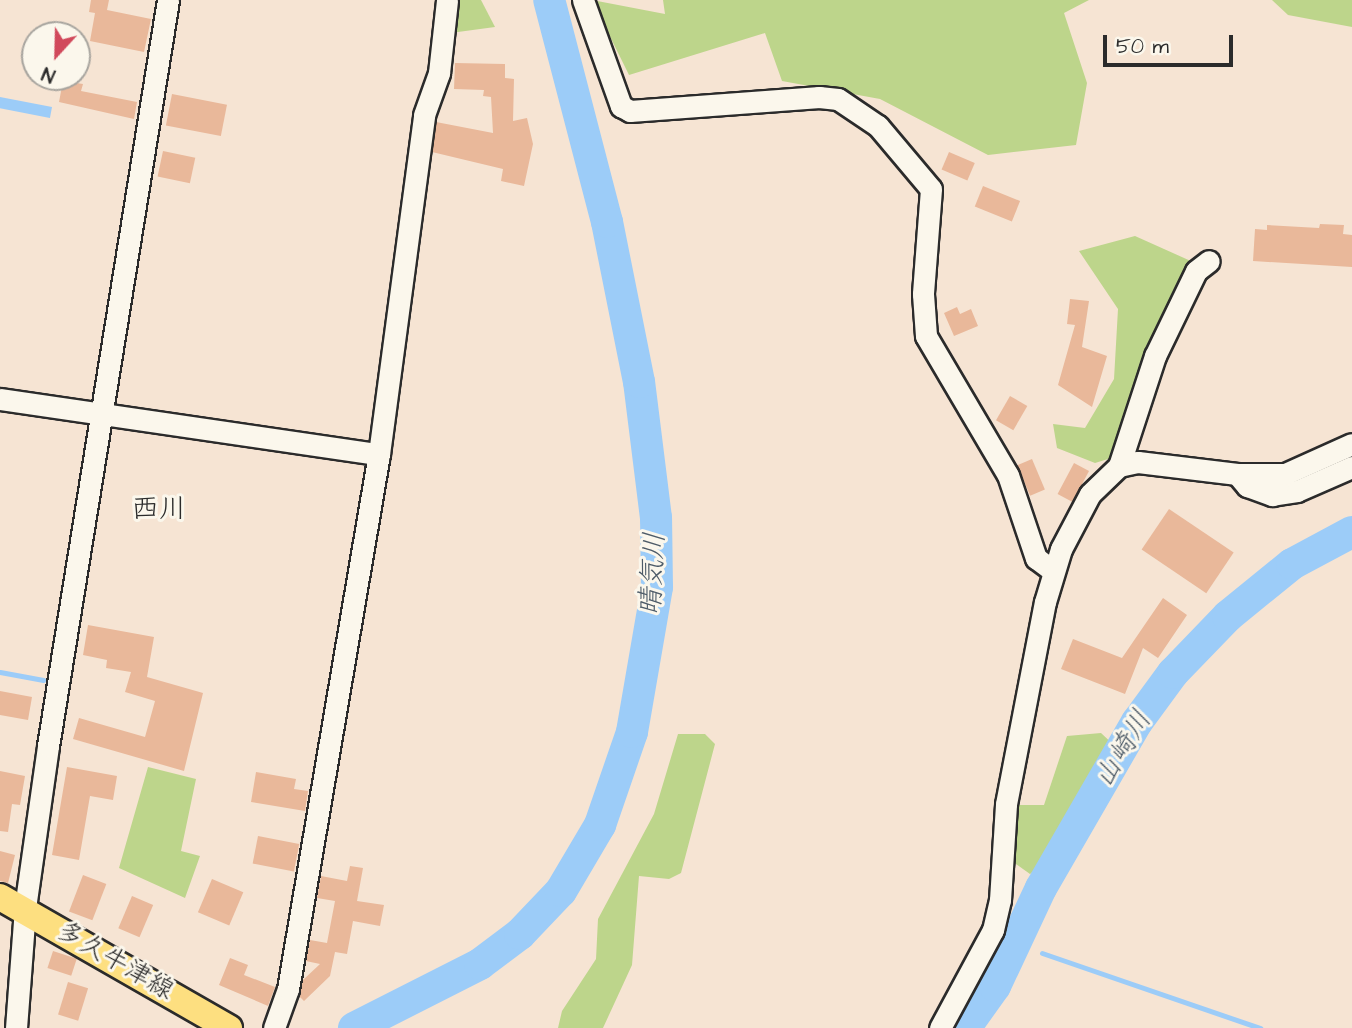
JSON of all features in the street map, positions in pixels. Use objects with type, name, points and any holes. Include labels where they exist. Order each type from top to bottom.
[{"type":"main road","name":"多久牛津線","points":[[0,897],[25,908],[229,1028]]},
{"type":"street","points":[[16,1028],[25,908],[168,0]]},
{"type":"street","points":[[274,1028],[288,989],[379,454],[424,115],[439,73],[447,0]]},
{"type":"street","points":[[583,0],[621,106],[629,111],[819,97],[838,99],[878,126],[931,189],[924,271],[926,336],[1008,475],[1036,558],[1052,571]]},
{"type":"street","points":[[940,1028],[993,930],[1012,766],[1052,571],[1090,494],[1119,466],[1155,356],[1196,271],[1209,261]]},
{"type":"street","points":[[0,399],[102,417],[379,454]]},
{"type":"street","points":[[1119,466],[1161,461],[1237,474],[1284,474],[1352,444]]},
{"type":"street","points":[[1237,474],[1247,486],[1272,495],[1297,491],[1352,467]]},
{"type":"green space","points":[[444,0],[481,0],[495,27],[443,34]]},
{"type":"green space","points":[[592,0],[665,14],[663,0],[1089,0],[1064,13],[1087,83],[1076,145],[988,155],[880,99],[782,81],[765,33],[629,75]]},
{"type":"green space","points":[[1272,0],[1352,0],[1352,27],[1288,15]]},
{"type":"green space","points":[[1135,236],[1193,262],[1170,314],[1158,379],[1131,452],[1095,463],[1057,448],[1053,424],[1085,428],[1114,379],[1118,309],[1079,251]]},
{"type":"green space","points":[[1101,733],[1117,748],[1050,859],[1030,874],[1013,862],[1015,805],[1044,805],[1067,736]]},
{"type":"green space","points":[[678,734],[705,734],[715,744],[681,873],[669,879],[639,876],[632,965],[603,1028],[558,1028],[562,1011],[596,959],[598,919],[654,814]]},
{"type":"green space","points":[[148,767],[196,779],[181,851],[200,856],[185,898],[119,868]]},
{"type":"water","points":[[0,97],[52,107],[50,118],[0,108]]},
{"type":"building","points":[[91,0],[109,0],[107,10],[151,19],[144,52],[91,41],[95,13],[89,12]]},
{"type":"building","points":[[455,63],[505,64],[505,78],[514,79],[513,121],[527,118],[533,144],[524,186],[501,181],[503,169],[432,152],[436,122],[493,133],[491,97],[483,96],[484,90],[454,89]]},
{"type":"building","points":[[61,91],[81,91],[137,102],[134,119],[59,102]]},
{"type":"building","points":[[172,94],[227,105],[221,136],[166,125]]},
{"type":"building","points":[[163,151],[195,158],[190,183],[158,176]]},
{"type":"building","points":[[949,152],[975,163],[967,180],[942,169]]},
{"type":"building","points":[[983,186],[1020,201],[1012,221],[975,206]]},
{"type":"building","points":[[1320,224],[1344,225],[1343,234],[1352,235],[1352,267],[1253,261],[1255,229],[1267,230],[1267,225],[1319,228]]},
{"type":"building","points":[[1070,299],[1089,301],[1082,347],[1107,356],[1092,407],[1058,385],[1075,325],[1067,324]]},
{"type":"building","points":[[957,307],[960,314],[971,309],[978,326],[954,336],[944,313]]},
{"type":"building","points":[[1010,396],[1027,406],[1013,430],[996,420]]},
{"type":"building","points":[[1032,459],[1045,489],[1030,496],[1017,465]]},
{"type":"building","points":[[1074,463],[1089,471],[1073,502],[1058,494]]},
{"type":"building","points":[[1169,509],[1234,553],[1206,593],[1142,550]]},
{"type":"building","points":[[1163,598],[1187,615],[1158,658],[1143,648],[1125,694],[1061,669],[1073,639],[1122,658]]},
{"type":"building","points":[[88,625],[154,637],[147,677],[203,693],[184,771],[73,739],[79,718],[145,737],[155,701],[125,692],[131,672],[106,668],[107,660],[83,655]]},
{"type":"building","points":[[0,691],[32,697],[28,720],[0,715]]},
{"type":"building","points":[[67,767],[117,776],[113,800],[90,796],[79,860],[52,855]]},
{"type":"building","points":[[0,771],[25,776],[20,805],[12,804],[8,832],[0,831]]},
{"type":"building","points":[[256,772],[296,779],[294,789],[308,791],[305,811],[251,802]]},
{"type":"building","points":[[258,836],[299,844],[294,871],[253,863]]},
{"type":"building","points":[[0,851],[15,855],[8,883],[0,881]]},
{"type":"building","points":[[350,866],[363,868],[357,901],[384,905],[380,926],[353,921],[347,954],[335,952],[330,976],[304,1001],[299,996],[303,980],[320,964],[306,961],[310,940],[327,943],[335,901],[317,898],[321,876],[347,881]]},
{"type":"building","points":[[83,875],[106,884],[92,920],[69,911]]},
{"type":"building","points":[[212,879],[243,892],[229,925],[198,912]]},
{"type":"building","points":[[132,896],[153,905],[139,937],[118,928]]},
{"type":"building","points":[[53,951],[77,959],[71,976],[47,968]]},
{"type":"building","points":[[230,958],[248,965],[244,975],[275,987],[268,1006],[219,985]]},
{"type":"building","points":[[68,982],[88,988],[78,1021],[58,1015]]},
{"type":"waterway","name":"晴気川","points":[[354,1028],[480,964],[520,934],[561,891],[600,825],[632,732],[657,587],[656,518],[639,382],[607,222],[549,0]]},
{"type":"waterway","name":"山崎川","points":[[965,1028],[995,986],[1041,888],[1137,722],[1173,673],[1228,616],[1292,564],[1352,532]]},
{"type":"waterway","points":[[0,672],[43,680]]},
{"type":"waterway","points":[[1042,953],[1260,1028]]},
{"type":"district","name":"西川","points":[[159,509]]}]
